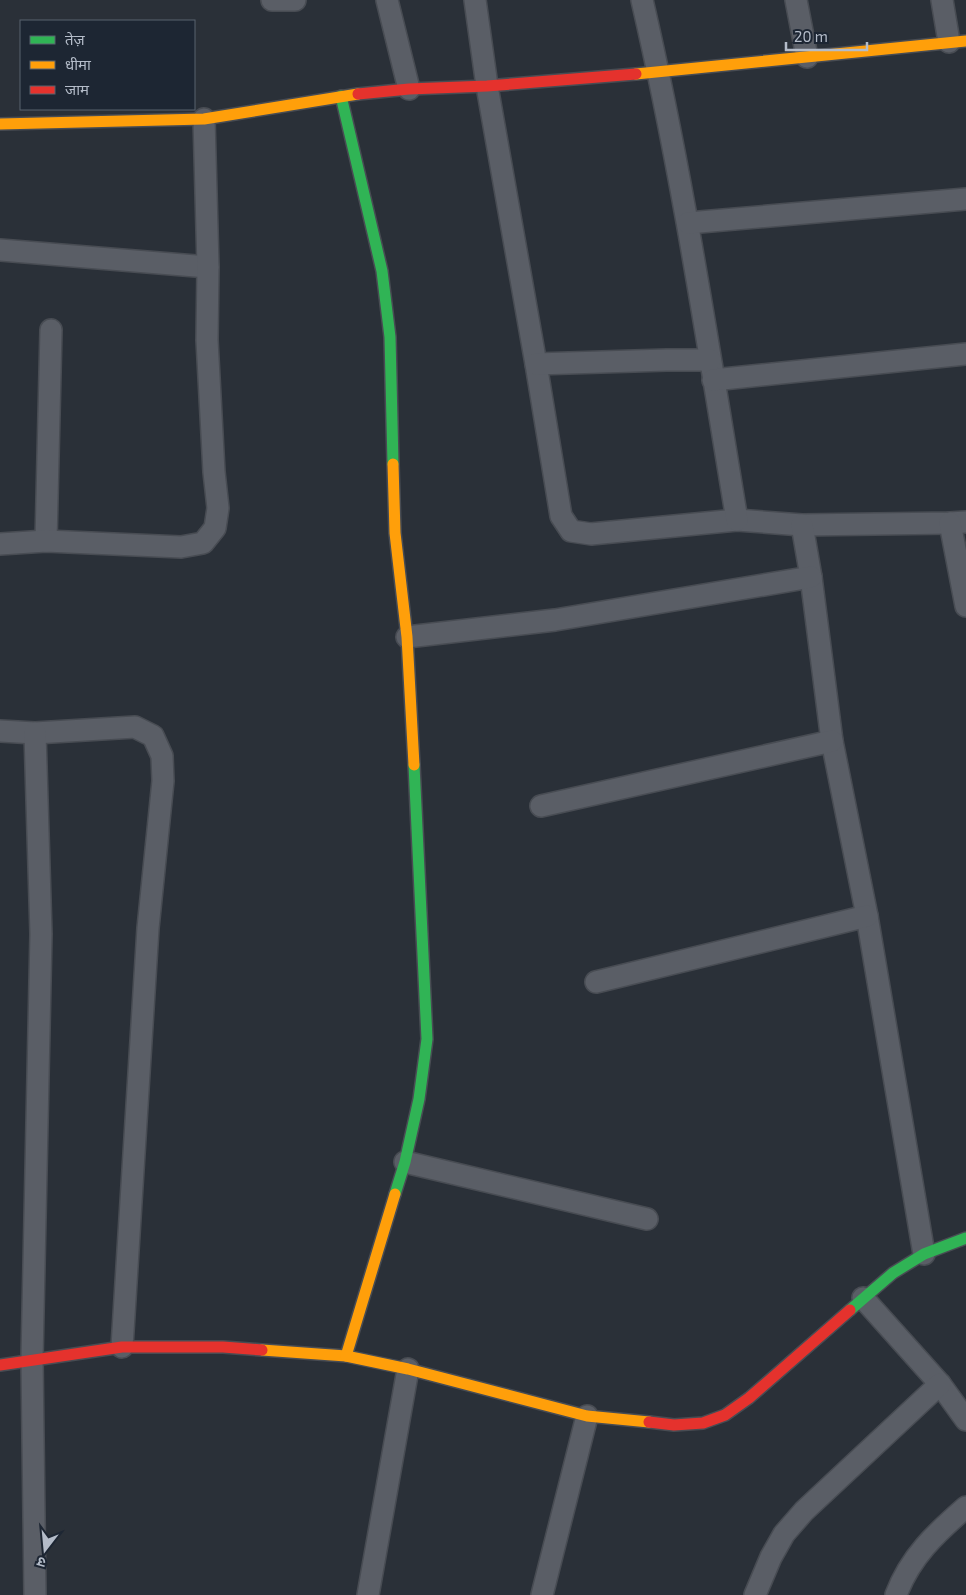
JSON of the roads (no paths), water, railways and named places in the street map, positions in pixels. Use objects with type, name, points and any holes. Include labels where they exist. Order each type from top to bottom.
[{"type":"street","points":[[272,0],[295,0]]},
{"type":"street","points":[[387,0],[409,89]]},
{"type":"street","points":[[475,0],[487,86],[561,516],[571,531],[590,534],[736,520],[802,524],[958,522],[966,606]]},
{"type":"street","points":[[642,0],[659,72],[688,223],[736,520]]},
{"type":"street","points":[[796,0],[807,57]]},
{"type":"street","points":[[0,124],[204,119],[341,96],[409,89],[487,86],[659,72],[958,41],[942,0]]},
{"type":"street","points":[[341,96],[382,271],[390,337],[395,533],[407,637],[418,816],[427,1039],[419,1099],[405,1162],[346,1356]]},
{"type":"street","points":[[0,544],[46,542],[181,547],[203,543],[214,528],[218,508],[214,472],[208,349],[204,119]]},
{"type":"street","points":[[688,223],[966,200]]},
{"type":"street","points":[[0,250],[208,267]]},
{"type":"street","points":[[46,542],[51,330]]},
{"type":"street","points":[[536,364],[667,360],[712,370],[966,354]]},
{"type":"street","points":[[802,524],[812,577],[832,741],[867,916],[924,1254]]},
{"type":"street","points":[[407,637],[555,620],[812,577]]},
{"type":"street","points":[[0,731],[34,733],[135,727],[153,736],[162,756],[163,781],[148,928],[122,1347]]},
{"type":"street","points":[[34,733],[41,934],[32,1359],[35,1595]]},
{"type":"street","points":[[541,806],[832,741]]},
{"type":"street","points":[[596,982],[867,916]]},
{"type":"street","points":[[405,1162],[647,1219]]},
{"type":"street","points":[[0,1364],[122,1347],[223,1347],[346,1356],[408,1369],[588,1416],[674,1424],[703,1423],[725,1415],[749,1398],[893,1273],[924,1254],[966,1238]]},
{"type":"street","points":[[863,1298],[940,1384],[966,1420]]},
{"type":"street","points":[[368,1595],[408,1369]]},
{"type":"street","points":[[755,1595],[771,1557],[784,1534],[804,1511],[940,1384]]},
{"type":"street","points":[[542,1595],[588,1416]]},
{"type":"street","points":[[896,1595],[914,1560],[932,1536],[966,1507]]}]
